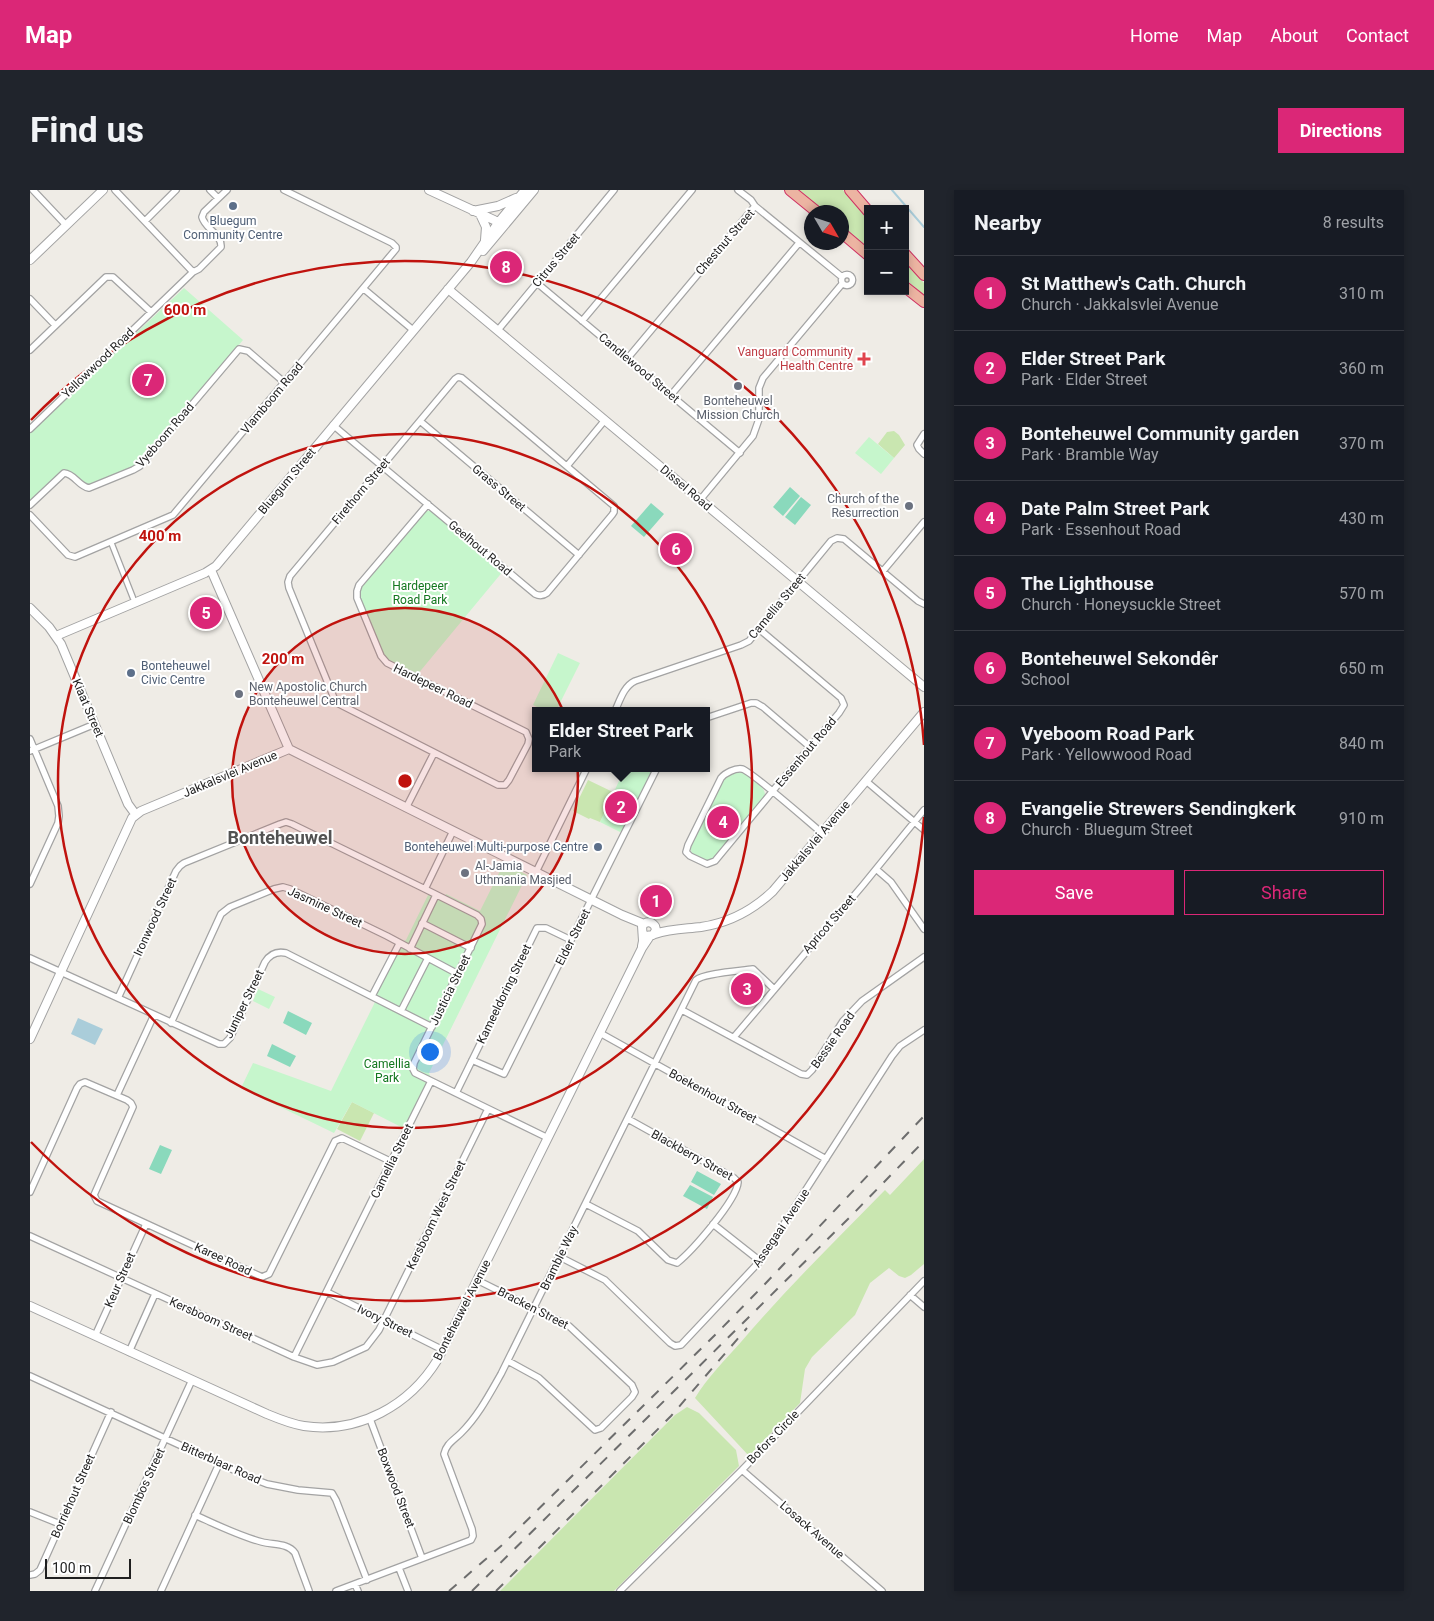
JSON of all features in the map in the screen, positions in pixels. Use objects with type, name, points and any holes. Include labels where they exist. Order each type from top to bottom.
[{"type":"highway","points":[[790,190],[808,205]]},
{"type":"highway","points":[[850,190],[864,206]]},
{"type":"highway","points":[[849,239],[864,252]]},
{"type":"highway","points":[[909,258],[924,275]]},
{"type":"highway","points":[[909,290],[924,302]]},
{"type":"street","points":[[33,190],[66,225]]},
{"type":"street","points":[[30,260],[103,190]]},
{"type":"street","points":[[115,190],[193,272]]},
{"type":"street","points":[[145,221],[176,190]]},
{"type":"street","points":[[210,190],[218,198],[227,190]]},
{"type":"street","name":"Vlamboom Road","points":[[30,515],[70,556],[77,556],[173,515],[393,255],[396,247],[284,190]]},
{"type":"street","points":[[428,190],[501,225]]},
{"type":"street","name":"Bluegum Street","points":[[56,636],[211,570],[471,262],[484,242],[534,190]]},
{"type":"street","name":"Citrus Street","points":[[498,330],[614,190]]},
{"type":"street","points":[[582,321],[692,190]]},
{"type":"street","points":[[738,190],[755,206]]},
{"type":"street","points":[[477,212],[503,204],[524,192]]},
{"type":"street","name":"Bluegum Street","points":[[471,262],[480,254],[524,192]]},
{"type":"street","name":"Yellowwood Road","points":[[30,429],[221,247],[221,240],[202,219],[204,212],[218,198]]},
{"type":"street","name":"Chestnut Street","points":[[627,359],[755,206],[799,243]]},
{"type":"street","points":[[477,212],[486,230],[484,242]]},
{"type":"street","points":[[671,395],[799,243],[842,280],[763,378],[760,388],[760,414],[753,436],[700,500]]},
{"type":"street","points":[[30,350],[102,280],[110,276],[151,312]]},
{"type":"street","name":"Candlewood Street","points":[[537,283],[740,453]]},
{"type":"street","points":[[364,289],[413,330]]},
{"type":"street","name":"Dissel Road","points":[[448,289],[924,688]]},
{"type":"street","points":[[30,299],[55,325]]},
{"type":"street","name":"Vyeboom Road","points":[[30,505],[64,473],[70,474],[82,486],[89,488],[137,468],[240,349],[248,351],[285,383]]},
{"type":"street","name":"Firethorn Street","points":[[434,753],[339,704],[334,698],[288,586],[290,576],[458,377],[462,378],[567,466],[614,506],[614,509]]},
{"type":"street","points":[[567,466],[605,420]]},
{"type":"street","name":"Grass Street","points":[[420,421],[579,555]]},
{"type":"street","name":"Geelhout Road","points":[[334,425],[537,595],[547,593],[612,515],[614,509]]},
{"type":"street","points":[[924,434],[917,445],[924,454]]},
{"type":"street","name":"Hardepeer Road","points":[[428,504],[358,588],[357,598],[378,647],[383,658],[389,664],[524,731],[529,739],[509,780],[503,785],[498,785],[434,753]]},
{"type":"street","points":[[882,571],[924,522]]},
{"type":"street","name":"Camellia Street","points":[[617,707],[630,683],[749,641],[831,541],[837,538],[844,539],[924,604]]},
{"type":"street","points":[[111,542],[133,598]]},
{"type":"street","points":[[211,570],[289,749]]},
{"type":"street","name":"Kiaat Street","points":[[30,608],[56,636],[64,650],[128,804],[136,815]]},
{"type":"street","points":[[64,650],[68,637],[76,628]]},
{"type":"street","name":"Essenhout Road","points":[[759,629],[844,701],[843,708],[712,863],[707,864],[686,852],[719,782],[725,774],[743,769],[772,792]]},
{"type":"street","points":[[710,717],[750,703],[756,703],[810,747]]},
{"type":"street","name":"Jakkalsvlei Avenue","points":[[136,815],[289,749],[626,917],[648,930],[704,926],[724,921],[754,906],[772,891],[924,712]]},
{"type":"street","points":[[32,750],[95,724]]},
{"type":"street","points":[[30,739],[32,750],[58,806],[59,816],[56,827],[30,884]]},
{"type":"street","points":[[406,808],[434,753]]},
{"type":"street","points":[[536,872],[585,772]]},
{"type":"street","name":"Elder Street","points":[[472,1060],[504,1074],[655,772]]},
{"type":"street","points":[[866,781],[924,830]]},
{"type":"street","points":[[772,792],[822,833]]},
{"type":"street","name":"Apricot Street","points":[[734,1037],[924,810]]},
{"type":"street","points":[[30,1039],[126,828],[136,815]]},
{"type":"street","name":"Ironwood Street","points":[[118,998],[180,866],[286,822],[436,894],[477,915],[481,919]]},
{"type":"street","points":[[424,889],[453,831]]},
{"type":"street","points":[[876,869],[894,886],[924,929]]},
{"type":"street","name":"Jasmine Street","points":[[172,1023],[221,914],[230,907],[283,887],[386,936],[458,974]]},
{"type":"street","points":[[410,949],[436,894]]},
{"type":"street","name":"Justicia Street","points":[[431,1080],[419,1076],[413,1069],[414,1063],[481,928],[481,919]]},
{"type":"street","points":[[422,923],[471,948]]},
{"type":"street","name":"Kameeldoring Street","points":[[456,1093],[537,928],[546,928],[571,940]]},
{"type":"street","name":"Bonteheuwel Avenue","points":[[30,1306],[287,1422],[304,1426],[335,1427],[370,1419],[392,1407],[417,1388],[431,1371],[443,1350],[642,948],[648,930]]},
{"type":"street","points":[[399,944],[372,996],[432,1027]]},
{"type":"street","name":"Juniper Street","points":[[30,958],[216,1043],[222,1044],[230,1038],[265,962],[278,952],[286,953],[372,996]]},
{"type":"street","name":"Bessie Road","points":[[682,1010],[801,1074],[807,1075],[843,1021],[862,1001],[924,957]]},
{"type":"street","points":[[401,1011],[428,958]]},
{"type":"street","name":"Bramble Way","points":[[336,1591],[471,1540],[473,1536],[472,1529],[444,1454],[446,1447],[478,1413],[508,1361],[696,980],[699,977],[752,969],[774,988]]},
{"type":"street","points":[[30,1192],[78,1086],[88,1082],[117,1095],[154,1015]]},
{"type":"street","name":"Assegaai Avenue","points":[[560,1257],[605,1280],[670,1343],[675,1346],[681,1345],[760,1261],[892,1056],[900,1046],[924,1030]]},
{"type":"street","name":"Boekenhout Street","points":[[600,1033],[826,1159]]},
{"type":"street","points":[[431,1080],[548,1138]]},
{"type":"street","name":"Camellia Street","points":[[294,1357],[431,1080]]},
{"type":"street","name":"Karee Road","points":[[117,1095],[130,1101],[133,1110],[94,1195],[97,1201],[262,1277],[270,1274],[335,1141],[342,1138],[392,1162]]},
{"type":"street","name":"Kersboom West Street","points":[[383,1321],[488,1109]]},
{"type":"street","name":"Blackberry Street","points":[[586,1204],[638,1231],[668,1260],[677,1263],[713,1224],[737,1189],[736,1180],[628,1119]]},
{"type":"street","name":"Keur Street","points":[[95,1336],[146,1224]]},
{"type":"street","points":[[713,1224],[760,1261]]},
{"type":"street","name":"Kersboom Street","points":[[30,1236],[294,1357],[317,1365],[333,1362],[366,1347],[383,1321]]},
{"type":"street","name":"Bracken Street","points":[[477,1280],[574,1329],[632,1385],[635,1392],[601,1428],[595,1430],[590,1428],[539,1378],[508,1361]]},
{"type":"street","name":"Bofors Circle","points":[[620,1591],[742,1470],[924,1281]]},
{"type":"street","name":"Ivory Street","points":[[327,1292],[443,1350]]},
{"type":"street","points":[[129,1352],[155,1294]]},
{"type":"street","points":[[910,1295],[924,1307]]},
{"type":"street","name":"Bitterblaar Road","points":[[30,1376],[111,1412],[219,1464],[267,1484],[298,1490],[332,1493],[367,1580]]},
{"type":"street","name":"Blombos Street","points":[[96,1591],[192,1380]]},
{"type":"street","name":"Borriehout Street","points":[[30,1575],[40,1570],[111,1412]]},
{"type":"street","name":"Boxwood Street","points":[[370,1419],[422,1558]]},
{"type":"street","points":[[161,1591],[219,1464]]},
{"type":"street","name":"Losack Avenue","points":[[742,1470],[882,1591]]},
{"type":"street","points":[[30,1512],[60,1524]]},
{"type":"street","points":[[195,1516],[234,1533],[292,1549],[309,1591]]},
{"type":"street","points":[[398,1568],[408,1591]]},
{"type":"street","points":[[354,1584],[358,1591]]},
{"type":"green space","points":[[799,190],[843,190],[864,214],[864,245],[849,232],[849,205],[817,205]]},
{"type":"green space","points":[[909,266],[924,283],[924,295],[909,282]]},
{"type":"green space","points":[[184,288],[243,340],[137,466],[92,486],[83,484],[70,471],[62,471],[30,503],[30,433]]},
{"type":"green space","points":[[894,431],[905,445],[894,458],[878,444],[887,432]]},
{"type":"green space","points":[[869,437],[894,458],[881,474],[855,453]]},
{"type":"green space","points":[[790,487],[800,496],[783,516],[773,507]]},
{"type":"green space","points":[[801,497],[811,505],[795,525],[785,517]]},
{"type":"green space","points":[[651,503],[664,514],[644,537],[631,526]]},
{"type":"green space","name":"Hardepeer Road Park","points":[[431,511],[504,570],[417,675],[390,662],[384,656],[360,601],[359,593],[363,585],[423,513]]},
{"type":"green space","points":[[558,653],[580,663],[558,707],[537,707],[533,705]]},
{"type":"green space","points":[[623,772],[652,772],[622,831],[620,832],[600,822]]},
{"type":"green space","points":[[738,772],[747,775],[760,784],[765,792],[765,796],[713,859],[705,861],[692,854],[690,847],[722,781],[729,775]]},
{"type":"green space","points":[[588,780],[615,793],[600,822],[573,811]]},
{"type":"green space","name":"Camellia Park","points":[[504,863],[527,875],[429,1073],[432,1081],[405,1129],[352,1102],[334,1133],[241,1088],[253,1063],[331,1091],[375,1002],[374,994],[377,993],[399,950],[399,943],[406,940],[430,891],[444,898],[446,894],[480,911]]},
{"type":"green space","points":[[258,989],[275,997],[269,1009],[253,1001]]},
{"type":"green space","points":[[288,1011],[312,1023],[306,1035],[283,1023]]},
{"type":"green space","points":[[272,1044],[296,1056],[290,1067],[267,1056]]},
{"type":"green space","points":[[352,1102],[374,1113],[360,1141],[337,1129]]},
{"type":"green space","points":[[160,1145],[172,1150],[161,1174],[149,1169]]},
{"type":"green space","points":[[924,1159],[924,1264],[905,1278],[889,1268],[870,1283],[855,1315],[812,1357],[805,1369],[800,1403],[749,1456],[695,1398],[716,1369],[811,1265],[885,1190],[890,1195]]},
{"type":"green space","points":[[697,1171],[721,1184],[714,1195],[691,1182]]},
{"type":"green space","points":[[690,1185],[713,1197],[707,1209],[683,1196]]},
{"type":"green space","points":[[687,1407],[699,1413],[736,1450],[739,1466],[614,1591],[500,1591],[675,1415]]},
{"type":"water","points":[[78,1018],[103,1029],[95,1045],[71,1034]]},
{"type":"waterway","points":[[892,190],[924,227]]},
{"type":"railway","points":[[449,1591],[501,1546],[716,1334],[924,1116]]},
{"type":"railway","points":[[472,1591],[850,1217],[924,1141]]},
{"type":"railway","points":[[496,1591],[671,1416],[747,1328]]},
{"type":"place","name":"Bluegum Community Centre","points":[[233,206]]},
{"type":"place","name":"Evangelie Strewers Sendingkerk","points":[[506,267]]},
{"type":"place","name":"Vanguard Community Health Centre","points":[[864,359]]},
{"type":"place","name":"Vyeboom Road Park","points":[[148,380]]},
{"type":"place","name":"Bonteheuwel Mission Church","points":[[738,386]]},
{"type":"place","name":"Church of the Resurrection","points":[[909,506]]},
{"type":"place","name":"Bonteheuwel Sekondêr","points":[[676,549]]},
{"type":"place","name":"The Lighthouse","points":[[206,613]]},
{"type":"place","name":"Bonteheuwel Civic Centre","points":[[131,673]]},
{"type":"place","name":"New Apostolic Church Bonteheuwel Central","points":[[239,694]]},
{"type":"place","name":"Elder Street Park","points":[[621,807]]},
{"type":"place","name":"Date Palm Street Park","points":[[723,822]]},
{"type":"place","name":"Bonteheuwel Multi-purpose Centre","points":[[598,847]]},
{"type":"place","name":"Al-Jamia Uthmania Masjied","points":[[465,873]]},
{"type":"place","name":"St Matthew's Cath. Church","points":[[656,901]]},
{"type":"place","name":"Bonteheuwel Community garden","points":[[747,989]]},
{"type":"district","name":"Bonteheuwel","points":[[280,838]]}]
